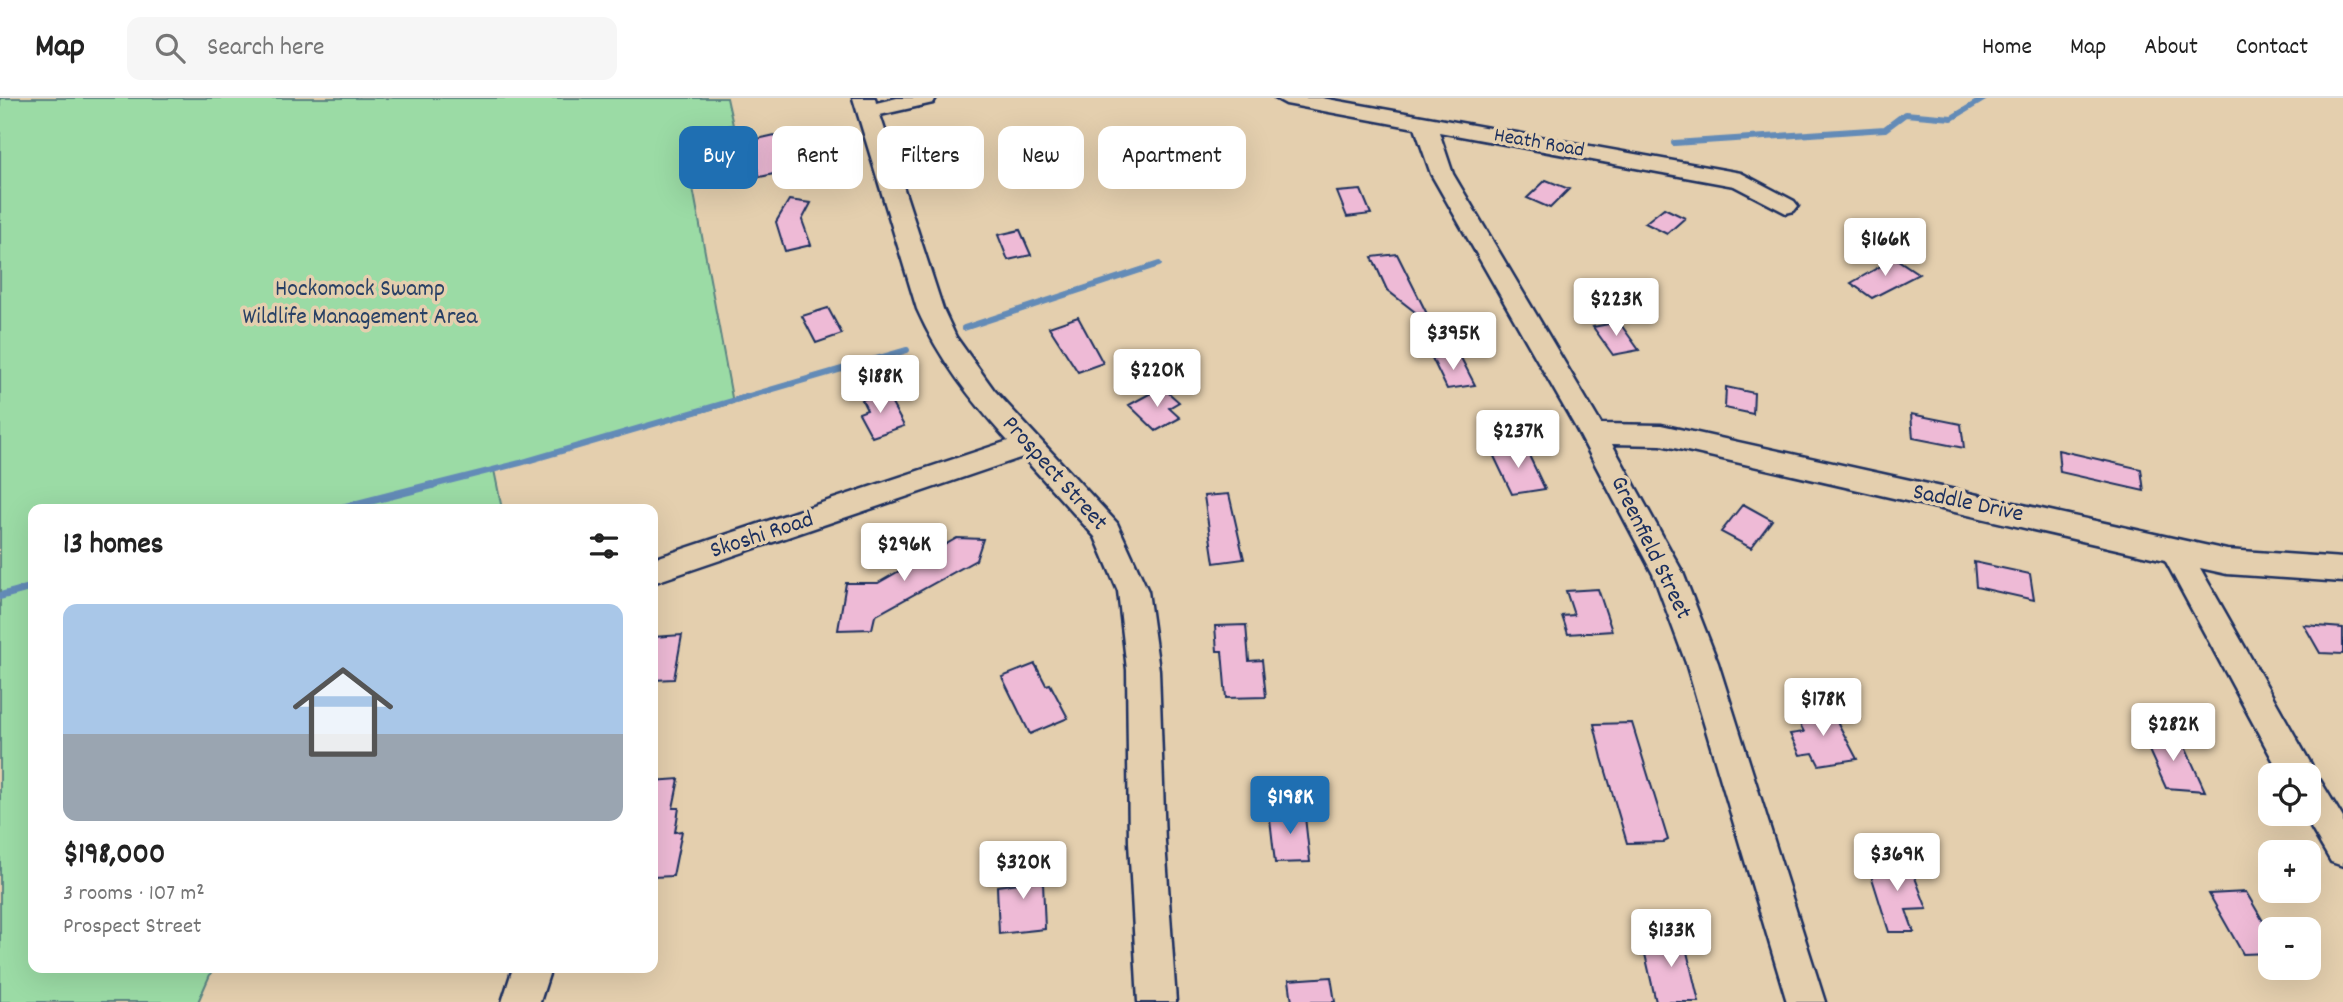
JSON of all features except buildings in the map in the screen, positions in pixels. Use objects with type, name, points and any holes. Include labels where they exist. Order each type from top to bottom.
[{"type":"street","points":[[867,104],[925,98]]},
{"type":"street","name":"Heath Road","points":[[1286,98],[1741,180],[1786,206]]},
{"type":"street","name":"Prospect Street","points":[[867,104],[930,309],[944,340],[984,397],[1030,444],[1107,531],[1133,591],[1143,670],[1146,817],[1157,1002]]},
{"type":"street","name":"Greenfield Street","points":[[1425,125],[1442,174],[1593,434],[1668,573],[1702,663],[1806,1002]]},
{"type":"street","name":"Saddle Drive","points":[[1593,434],[1661,435],[2227,562],[2343,570]]},
{"type":"street","name":"Skoshi Road","points":[[658,569],[1030,444]]},
{"type":"street","points":[[2175,551],[2292,763]]},
{"type":"street","points":[[2321,814],[2343,850]]},
{"type":"street","points":[[522,1002],[531,973]]},
{"type":"green space","name":"Hockomock Swamp Wildlife Management Area","points":[[0,98],[727,98],[733,125],[679,126],[679,189],[693,189],[733,403],[494,470],[501,504],[28,504],[28,973],[211,973],[198,1002],[0,1002]]},
{"type":"waterway","points":[[1674,143],[1885,129],[1905,114],[1952,118],[1985,98]]},
{"type":"waterway","points":[[964,328],[1159,264]]},
{"type":"waterway","points":[[425,487],[520,463],[907,350]]},
{"type":"waterway","points":[[358,504],[432,485]]},
{"type":"waterway","points":[[0,596],[28,588]]}]
